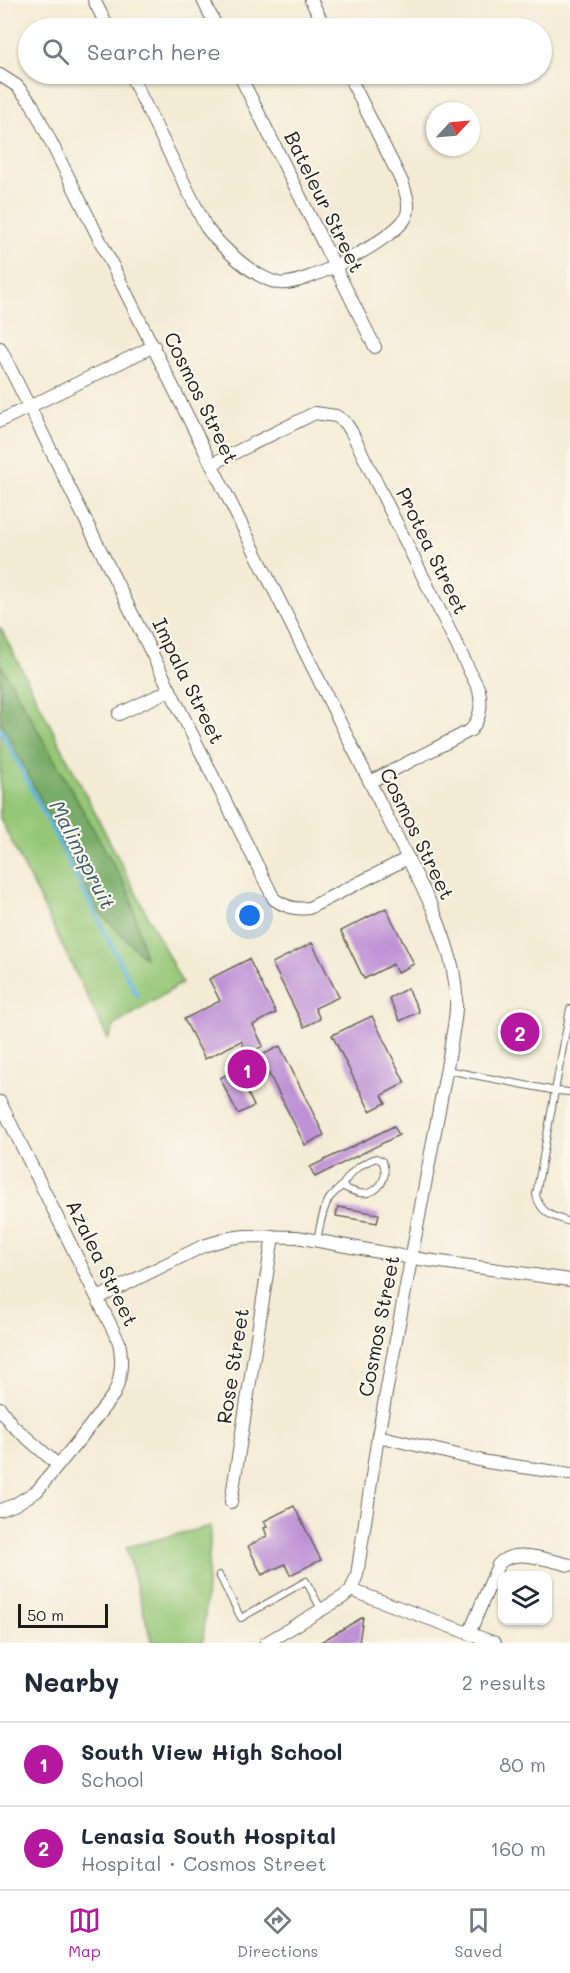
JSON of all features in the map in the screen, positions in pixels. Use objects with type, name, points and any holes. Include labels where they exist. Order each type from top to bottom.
[{"type":"street","points":[[94,0],[103,18]]},
{"type":"street","points":[[203,0],[212,18]]},
{"type":"street","points":[[311,0],[320,18]]},
{"type":"street","name":"Cosmos Street","points":[[0,75],[17,86],[32,104],[408,858],[440,925],[450,954],[456,1008],[447,1070],[378,1436],[357,1575],[351,1590]]},
{"type":"street","points":[[135,84],[206,227],[222,247],[249,267],[277,282],[288,284],[334,267],[387,236],[403,223],[407,215],[408,206],[402,182],[353,84]]},
{"type":"street","name":"Bateleur Street","points":[[244,84],[375,347]]},
{"type":"street","points":[[0,421],[154,346]]},
{"type":"street","name":"Impala Street","points":[[0,348],[274,899],[283,906],[309,908],[408,858]]},
{"type":"street","name":"Protea Street","points":[[212,464],[315,413],[336,417],[345,422],[356,441],[479,690],[481,699],[480,716],[471,730],[370,782]]},
{"type":"street","points":[[119,714],[170,690]]},
{"type":"street","name":"Azalea Street","points":[[0,1102],[98,1298],[119,1342],[121,1353],[120,1381],[114,1394],[99,1414],[37,1491],[28,1498],[0,1510]]},
{"type":"street","points":[[98,1298],[217,1241],[245,1236],[317,1240],[412,1258],[570,1280]]},
{"type":"street","name":"Rose Street","points":[[231,1502],[273,1236]]},
{"type":"street","points":[[0,1408],[12,1425],[58,1465]]},
{"type":"street","points":[[378,1436],[487,1462],[570,1474]]},
{"type":"street","points":[[469,1634],[498,1565],[506,1557],[520,1555],[570,1564]]},
{"type":"street","points":[[266,1643],[351,1590],[495,1643]]},
{"type":"lane","points":[[570,1009],[541,1161],[537,1195],[539,1206],[546,1213],[570,1222]]},
{"type":"lane","points":[[447,1070],[570,1092]]},
{"type":"lane","points":[[317,1240],[322,1216],[330,1198],[342,1186],[350,1173],[361,1164],[376,1158],[382,1161],[385,1172],[380,1187],[368,1193],[359,1193],[342,1186]]},
{"type":"lane","points":[[219,1575],[241,1618],[306,1581],[321,1610]]},
{"type":"green space","points":[[0,627],[182,983],[115,1025],[108,1039],[0,818]]},
{"type":"green space","points":[[0,663],[130,894],[145,958],[98,911],[0,720]]},
{"type":"green space","points":[[211,1526],[203,1643],[152,1643],[126,1547]]},
{"type":"building","points":[[386,908],[414,964],[397,973],[393,964],[364,979],[341,931]]},
{"type":"building","points":[[312,943],[339,997],[315,1008],[320,1019],[304,1027],[272,963]]},
{"type":"building","points":[[249,959],[276,1013],[253,1025],[263,1046],[247,1054],[241,1041],[205,1059],[184,1019],[220,1001],[209,979]]},
{"type":"building","points":[[408,988],[419,1012],[400,1021],[389,998]]},
{"type":"building","points":[[372,1016],[405,1083],[382,1095],[386,1103],[370,1111],[332,1035]]},
{"type":"building","points":[[280,1046],[324,1135],[305,1145],[260,1056]]},
{"type":"building","points":[[236,1070],[254,1106],[238,1114],[220,1078]]},
{"type":"building","points":[[394,1126],[399,1135],[315,1177],[310,1167]]},
{"type":"building","points":[[338,1207],[379,1214],[377,1223],[336,1216]]},
{"type":"building","points":[[294,1506],[321,1560],[290,1575],[285,1564],[262,1575],[248,1546],[267,1536],[264,1521]]},
{"type":"building","points":[[363,1617],[359,1643],[319,1643]]},
{"type":"waterway","name":"Malimspruit","points":[[0,728],[137,995]]},
{"type":"place","name":"Lenasia South Hospital","points":[[520,1032]]},
{"type":"place","name":"South View High School","points":[[247,1069]]}]
